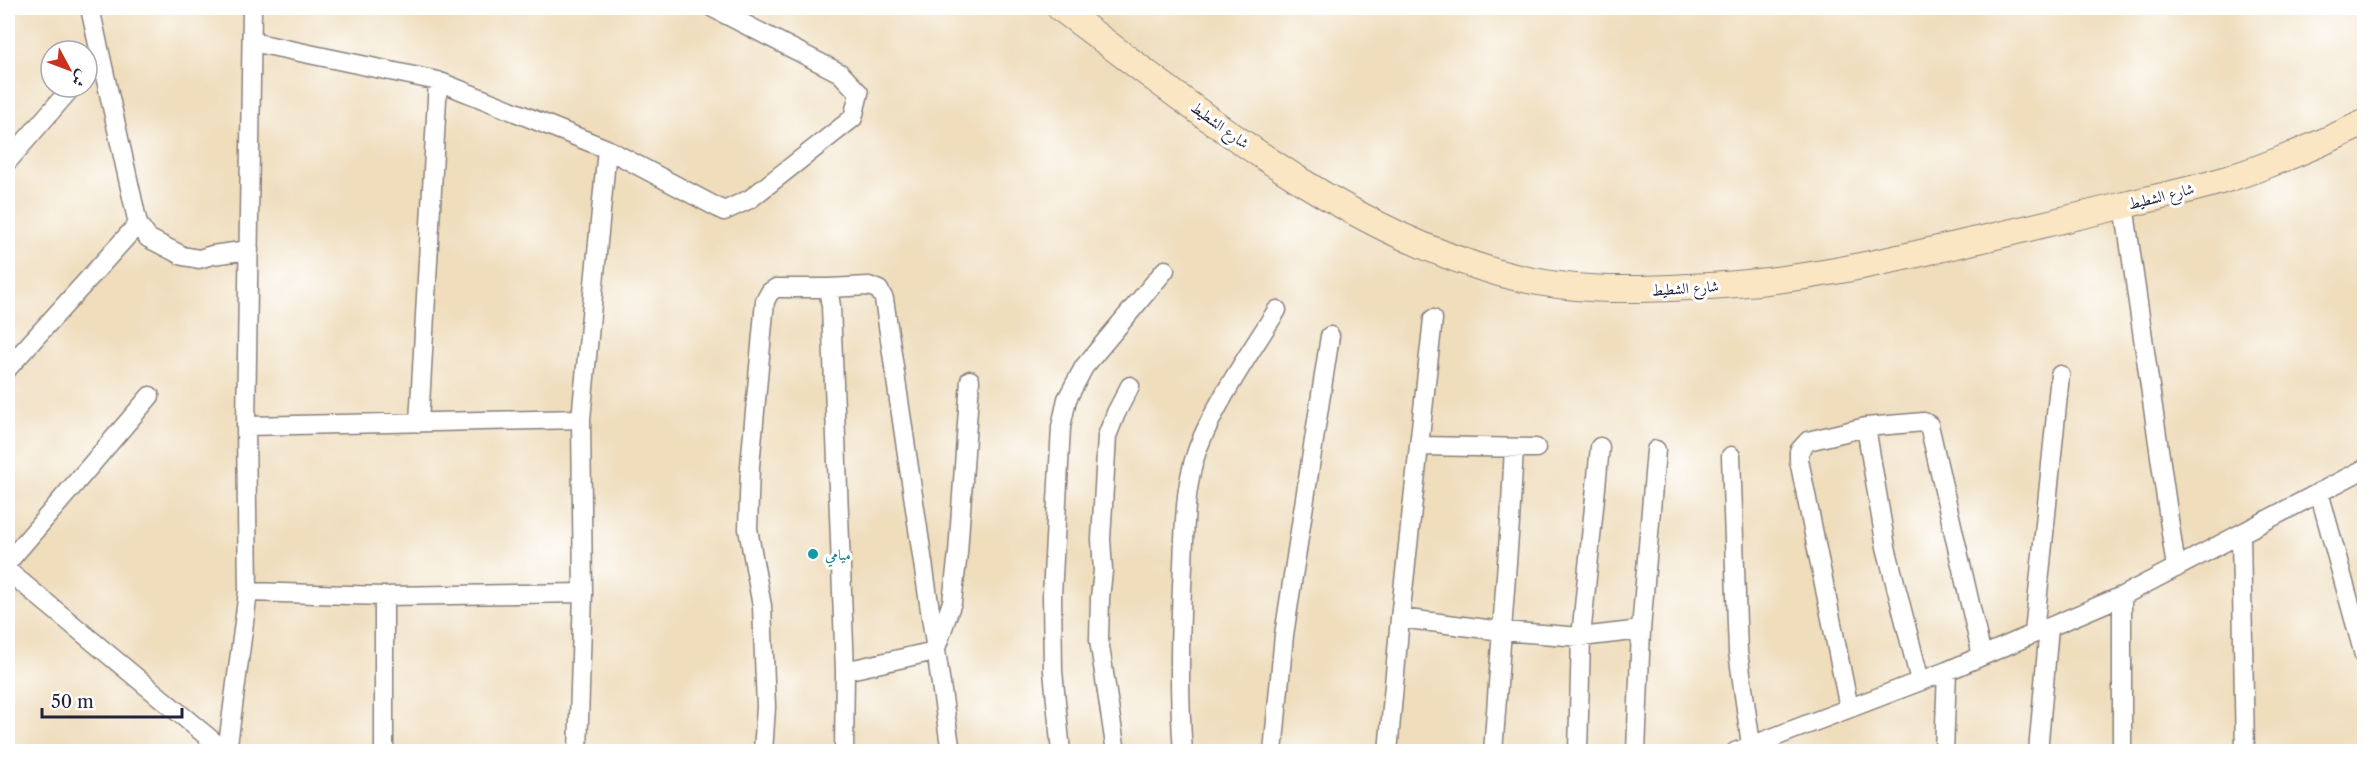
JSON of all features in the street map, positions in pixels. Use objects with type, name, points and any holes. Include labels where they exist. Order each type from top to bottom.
[{"type":"main road","name":"شارع الشطيط","points":[[1060,8],[1231,134],[1328,196],[1390,229],[1443,253],[1499,272],[1556,285],[1605,290],[1644,290],[1779,280],[1884,262],[2236,176],[2319,144],[2364,123]]},
{"type":"street","points":[[90,8],[138,224],[148,238],[183,256],[199,259],[249,250]]},
{"type":"street","points":[[227,752],[248,592],[246,426],[252,8]]},
{"type":"street","points":[[252,42],[438,81],[607,149],[724,211],[750,199],[853,118],[859,93],[840,73],[713,8]]},
{"type":"street","points":[[419,423],[438,81]]},
{"type":"street","points":[[8,161],[62,99]]},
{"type":"street","points":[[578,752],[583,593],[581,419],[607,149]]},
{"type":"street","points":[[2124,205],[2176,568]]},
{"type":"street","points":[[8,368],[138,224]]},
{"type":"street","points":[[1061,752],[1053,672],[1052,595],[1061,427],[1067,399],[1084,367],[1166,270]]},
{"type":"street","points":[[763,752],[766,707],[762,606],[748,529],[750,466],[765,301],[770,292],[776,288],[869,286],[882,294],[951,752]]},
{"type":"street","points":[[828,288],[831,306],[845,671],[844,752]]},
{"type":"street","points":[[1183,752],[1180,712],[1180,622],[1186,491],[1202,437],[1277,310]]},
{"type":"street","points":[[1388,752],[1400,618],[1433,319]]},
{"type":"street","points":[[1272,752],[1284,636],[1330,336]]},
{"type":"street","points":[[2038,752],[2041,630],[2060,375]]},
{"type":"street","points":[[935,651],[954,592],[970,381]]},
{"type":"street","points":[[1116,752],[1099,639],[1103,571],[1101,539],[1107,436],[1116,413],[1131,386]]},
{"type":"street","points":[[8,562],[150,396]]},
{"type":"street","points":[[246,426],[581,419]]},
{"type":"street","points":[[1849,708],[1799,451],[1808,441],[1866,427],[1924,422],[1929,426],[1982,656]]},
{"type":"street","points":[[1866,427],[1886,547],[1920,681]]},
{"type":"street","points":[[1419,446],[1536,448]]},
{"type":"street","points":[[1578,752],[1581,637],[1600,447]]},
{"type":"street","points":[[1492,752],[1514,448]]},
{"type":"street","points":[[1636,752],[1641,630],[1656,450]]},
{"type":"street","points":[[1731,456],[1743,748],[1782,742],[1849,708],[1947,671],[2122,596],[2364,469]]},
{"type":"street","points":[[2319,492],[2364,655]]},
{"type":"street","points":[[2241,535],[2245,752]]},
{"type":"street","points":[[8,571],[227,752]]},
{"type":"street","points":[[248,592],[384,596],[583,593]]},
{"type":"street","points":[[384,596],[384,752]]},
{"type":"street","points":[[2122,596],[2122,752]]},
{"type":"street","points":[[1400,618],[1502,631],[1581,637],[1641,630]]},
{"type":"street","points":[[845,671],[935,651]]},
{"type":"street","points":[[1944,752],[1947,671]]},
{"type":"place","name":"ميامي","points":[[813,554]]}]
